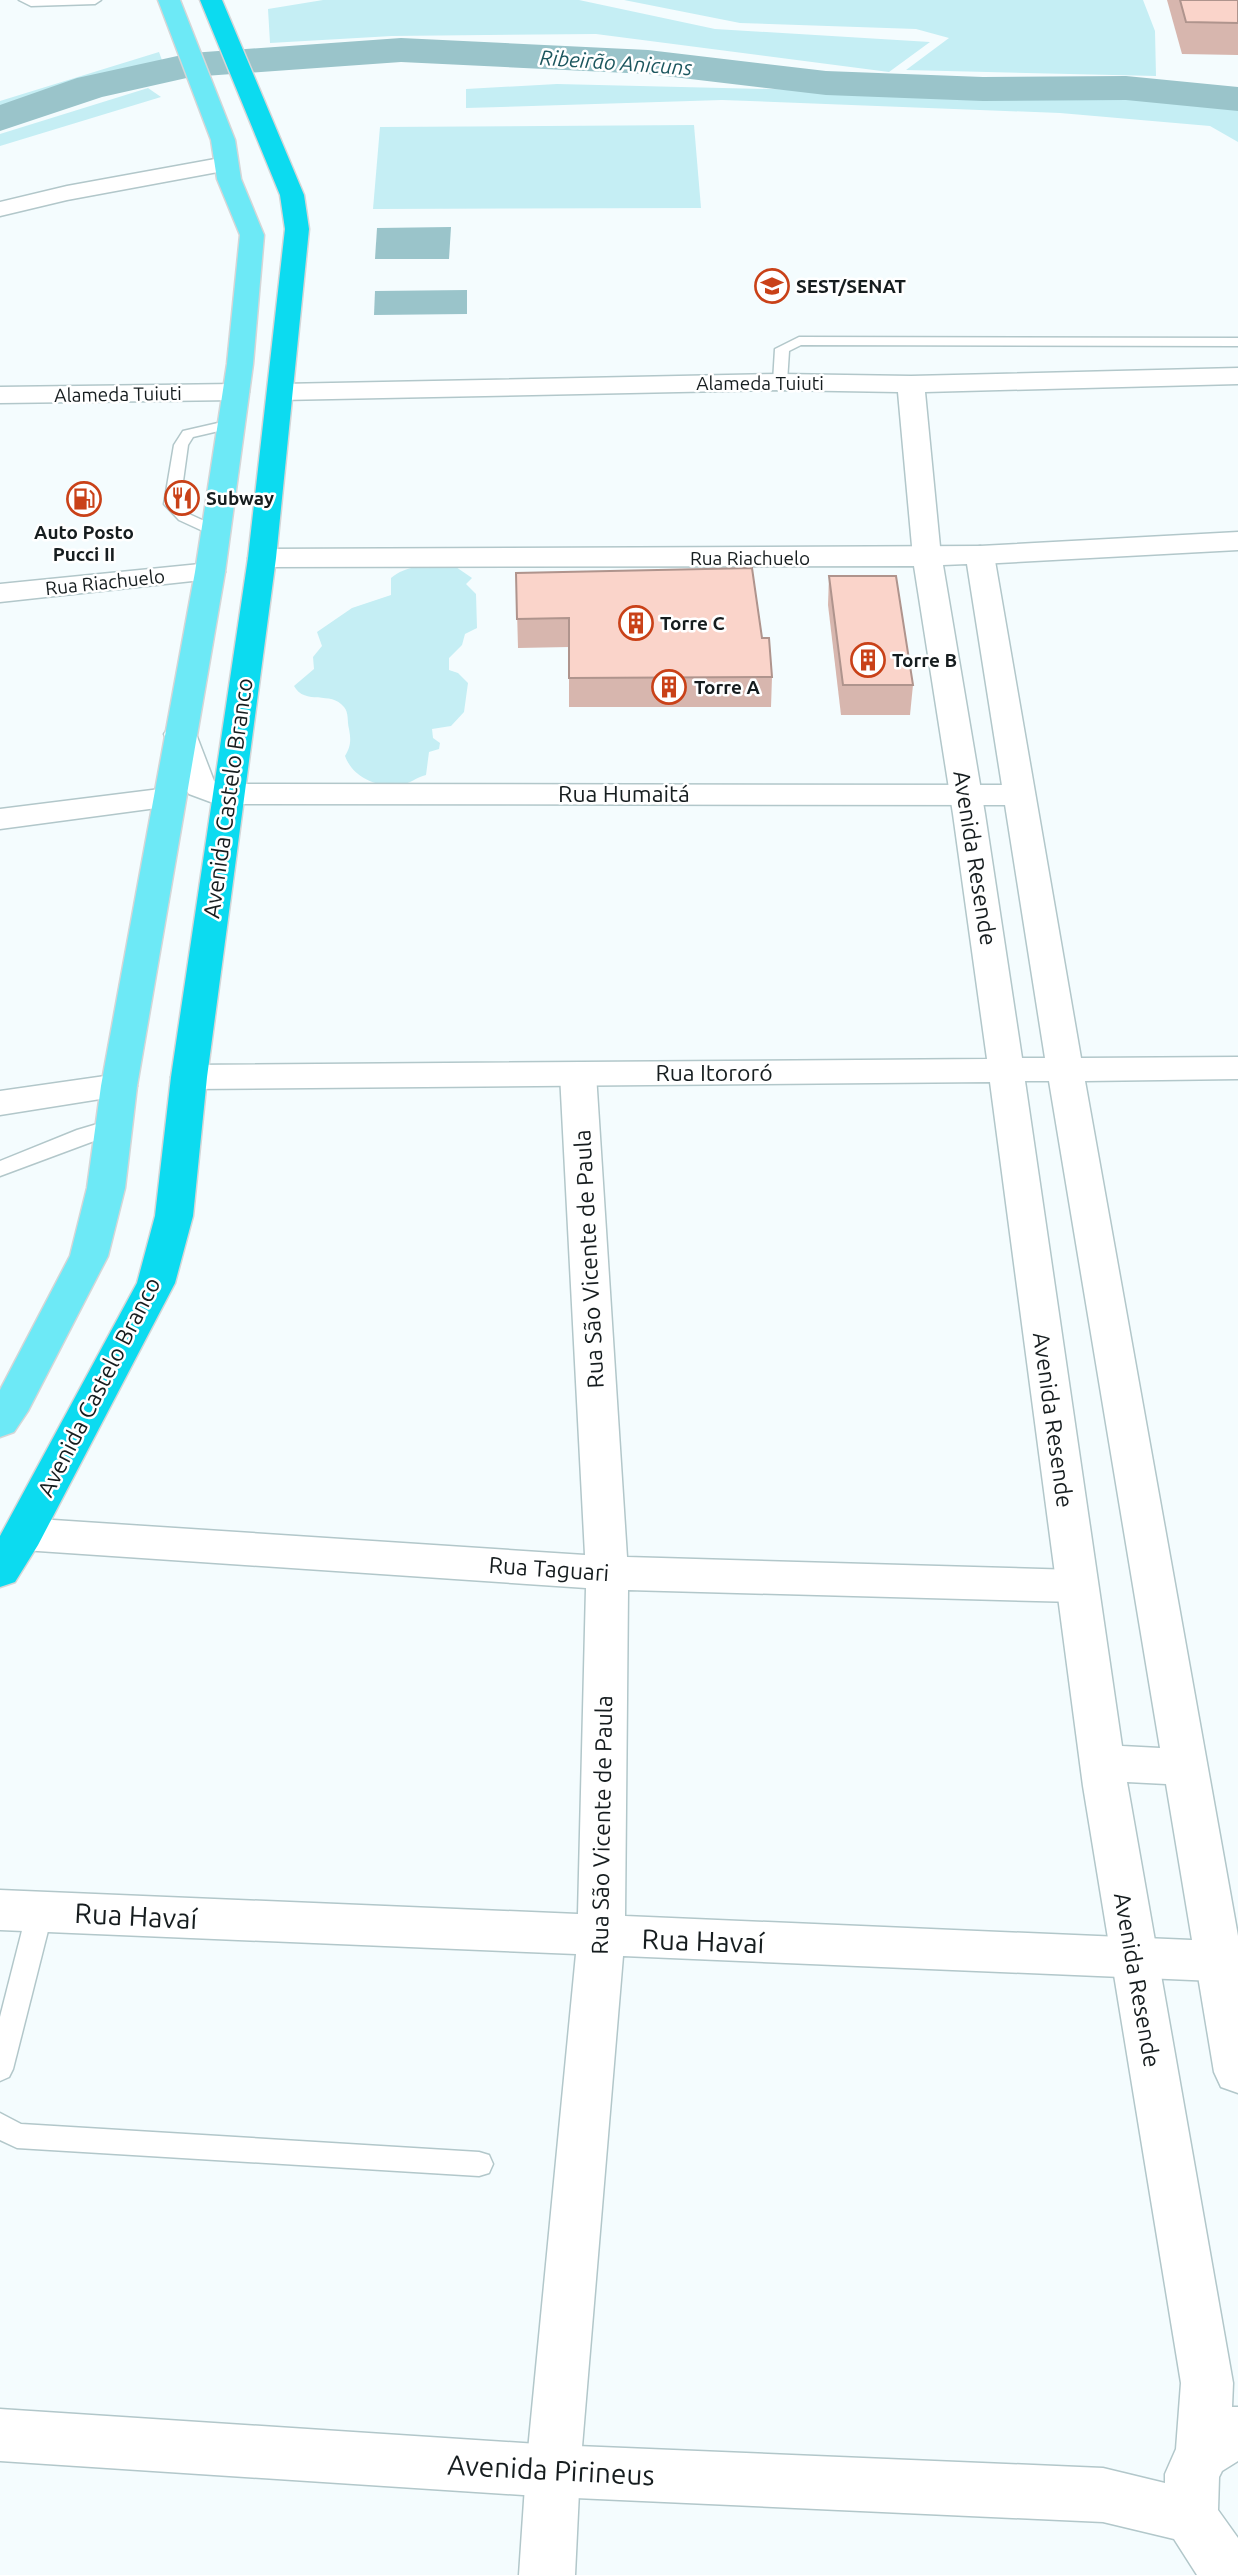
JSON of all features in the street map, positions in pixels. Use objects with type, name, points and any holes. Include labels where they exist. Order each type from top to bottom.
[{"type":"highway","name":"Avenida Castelo Branco","points":[[0,1571],[23,1534],[156,1283],[174,1216],[189,1077],[262,558],[296,229],[292,195],[211,0]]},
{"type":"main road","points":[[5,1408],[89,1256],[106,1188],[119,1086],[210,572],[236,392],[252,235],[227,171],[223,140],[169,0]]},
{"type":"street","points":[[0,209],[67,193],[196,171],[227,171]]},
{"type":"street","name":"Alameda Tuiuti","points":[[281,392],[780,382],[911,384],[1238,376]]},
{"type":"street","name":"Avenida Resende","points":[[911,384],[928,557],[1007,1071],[1102,1763],[1132,1959],[1207,2382],[1214,2511]]},
{"type":"street","name":"Alameda Tuiuti","points":[[0,395],[236,392]]},
{"type":"street","name":"Rua Riachuelo","points":[[262,558],[928,557],[1238,541]]},
{"type":"street","points":[[980,555],[1184,1767],[1228,1962],[1238,2072]]},
{"type":"street","name":"Rua Riachuelo","points":[[0,593],[210,572]]},
{"type":"street","points":[[180,734],[200,787],[211,793],[228,793]]},
{"type":"street","name":"Rua Humaitá","points":[[228,793],[1019,795]]},
{"type":"street","points":[[0,819],[168,798]]},
{"type":"street","name":"Rua Itororó","points":[[189,1077],[1238,1068]]},
{"type":"street","name":"Rua São Vicente de Paula","points":[[547,2575],[553,2471],[601,1937],[607,1573],[578,1074]]},
{"type":"street","points":[[0,1103],[119,1086]]},
{"type":"street","name":"Rua Taguari","points":[[23,1534],[607,1573],[1076,1586]]},
{"type":"street","points":[[1102,1763],[1184,1767]]},
{"type":"street","name":"Rua Havaí","points":[[20,1910],[1228,1962]]},
{"type":"street","name":"Avenida Pirineus","points":[[0,2435],[553,2471],[1103,2495],[1214,2511]]},
{"type":"lane","points":[[25,0],[95,0]]},
{"type":"lane","points":[[780,382],[782,349],[799,341],[1238,342]]},
{"type":"lane","points":[[216,532],[184,517],[172,504],[173,492],[181,445],[188,434],[232,424]]},
{"type":"lane","points":[[0,1169],[84,1135],[114,1126]]},
{"type":"lane","points":[[0,2069],[20,1910]]},
{"type":"lane","points":[[0,2125],[17,2136],[479,2164]]},
{"type":"shaded area","points":[[323,0],[579,0],[715,29],[930,42],[889,72],[596,34],[392,36],[270,43],[268,9]]},
{"type":"shaded area","points":[[624,0],[1143,0],[1155,31],[1156,76],[906,70],[949,38],[916,29],[740,23]]},
{"type":"shaded area","points":[[159,52],[163,63],[0,110],[0,101]]},
{"type":"shaded area","points":[[557,84],[1149,98],[1238,109],[1238,142],[1210,126],[1060,113],[722,100],[466,108],[466,89]]},
{"type":"shaded area","points":[[148,88],[161,97],[0,146],[0,134]]},
{"type":"shaded area","points":[[694,125],[701,208],[373,209],[380,127]]},
{"type":"shaded area","points":[[451,227],[449,259],[375,259],[377,228]]},
{"type":"shaded area","points":[[467,290],[467,314],[374,315],[375,291]]},
{"type":"shaded area","points":[[416,567],[456,567],[472,578],[466,584],[476,594],[477,628],[465,634],[462,645],[449,658],[449,670],[458,673],[468,683],[464,712],[451,726],[432,729],[433,738],[440,743],[439,749],[429,752],[426,775],[401,785],[375,783],[360,776],[345,756],[350,740],[344,707],[332,699],[305,695],[294,686],[314,669],[313,657],[322,646],[317,632],[352,608],[391,595],[391,578],[397,574]]},
{"type":"building","points":[[1180,0],[1238,0],[1238,23],[1186,22]]},
{"type":"building","points":[[752,568],[762,638],[769,638],[772,677],[569,678],[569,618],[517,619],[516,573]]},
{"type":"building","name":"Torre B","points":[[829,576],[896,576],[913,685],[843,685]]},
{"type":"waterway","name":"Ribeirão Anicuns","points":[[0,119],[91,87],[191,65],[401,50],[648,62],[826,83],[983,89],[1126,88],[1238,99]]},
{"type":"place","name":"SEST/SENAT","points":[[772,286]]},
{"type":"place","name":"Subway","points":[[182,498]]},
{"type":"place","name":"Auto Posto Pucci II","points":[[84,499]]},
{"type":"place","name":"Torre C","points":[[636,623]]},
{"type":"place","name":"Torre B","points":[[868,660]]},
{"type":"place","name":"Torre A","points":[[669,687]]}]
